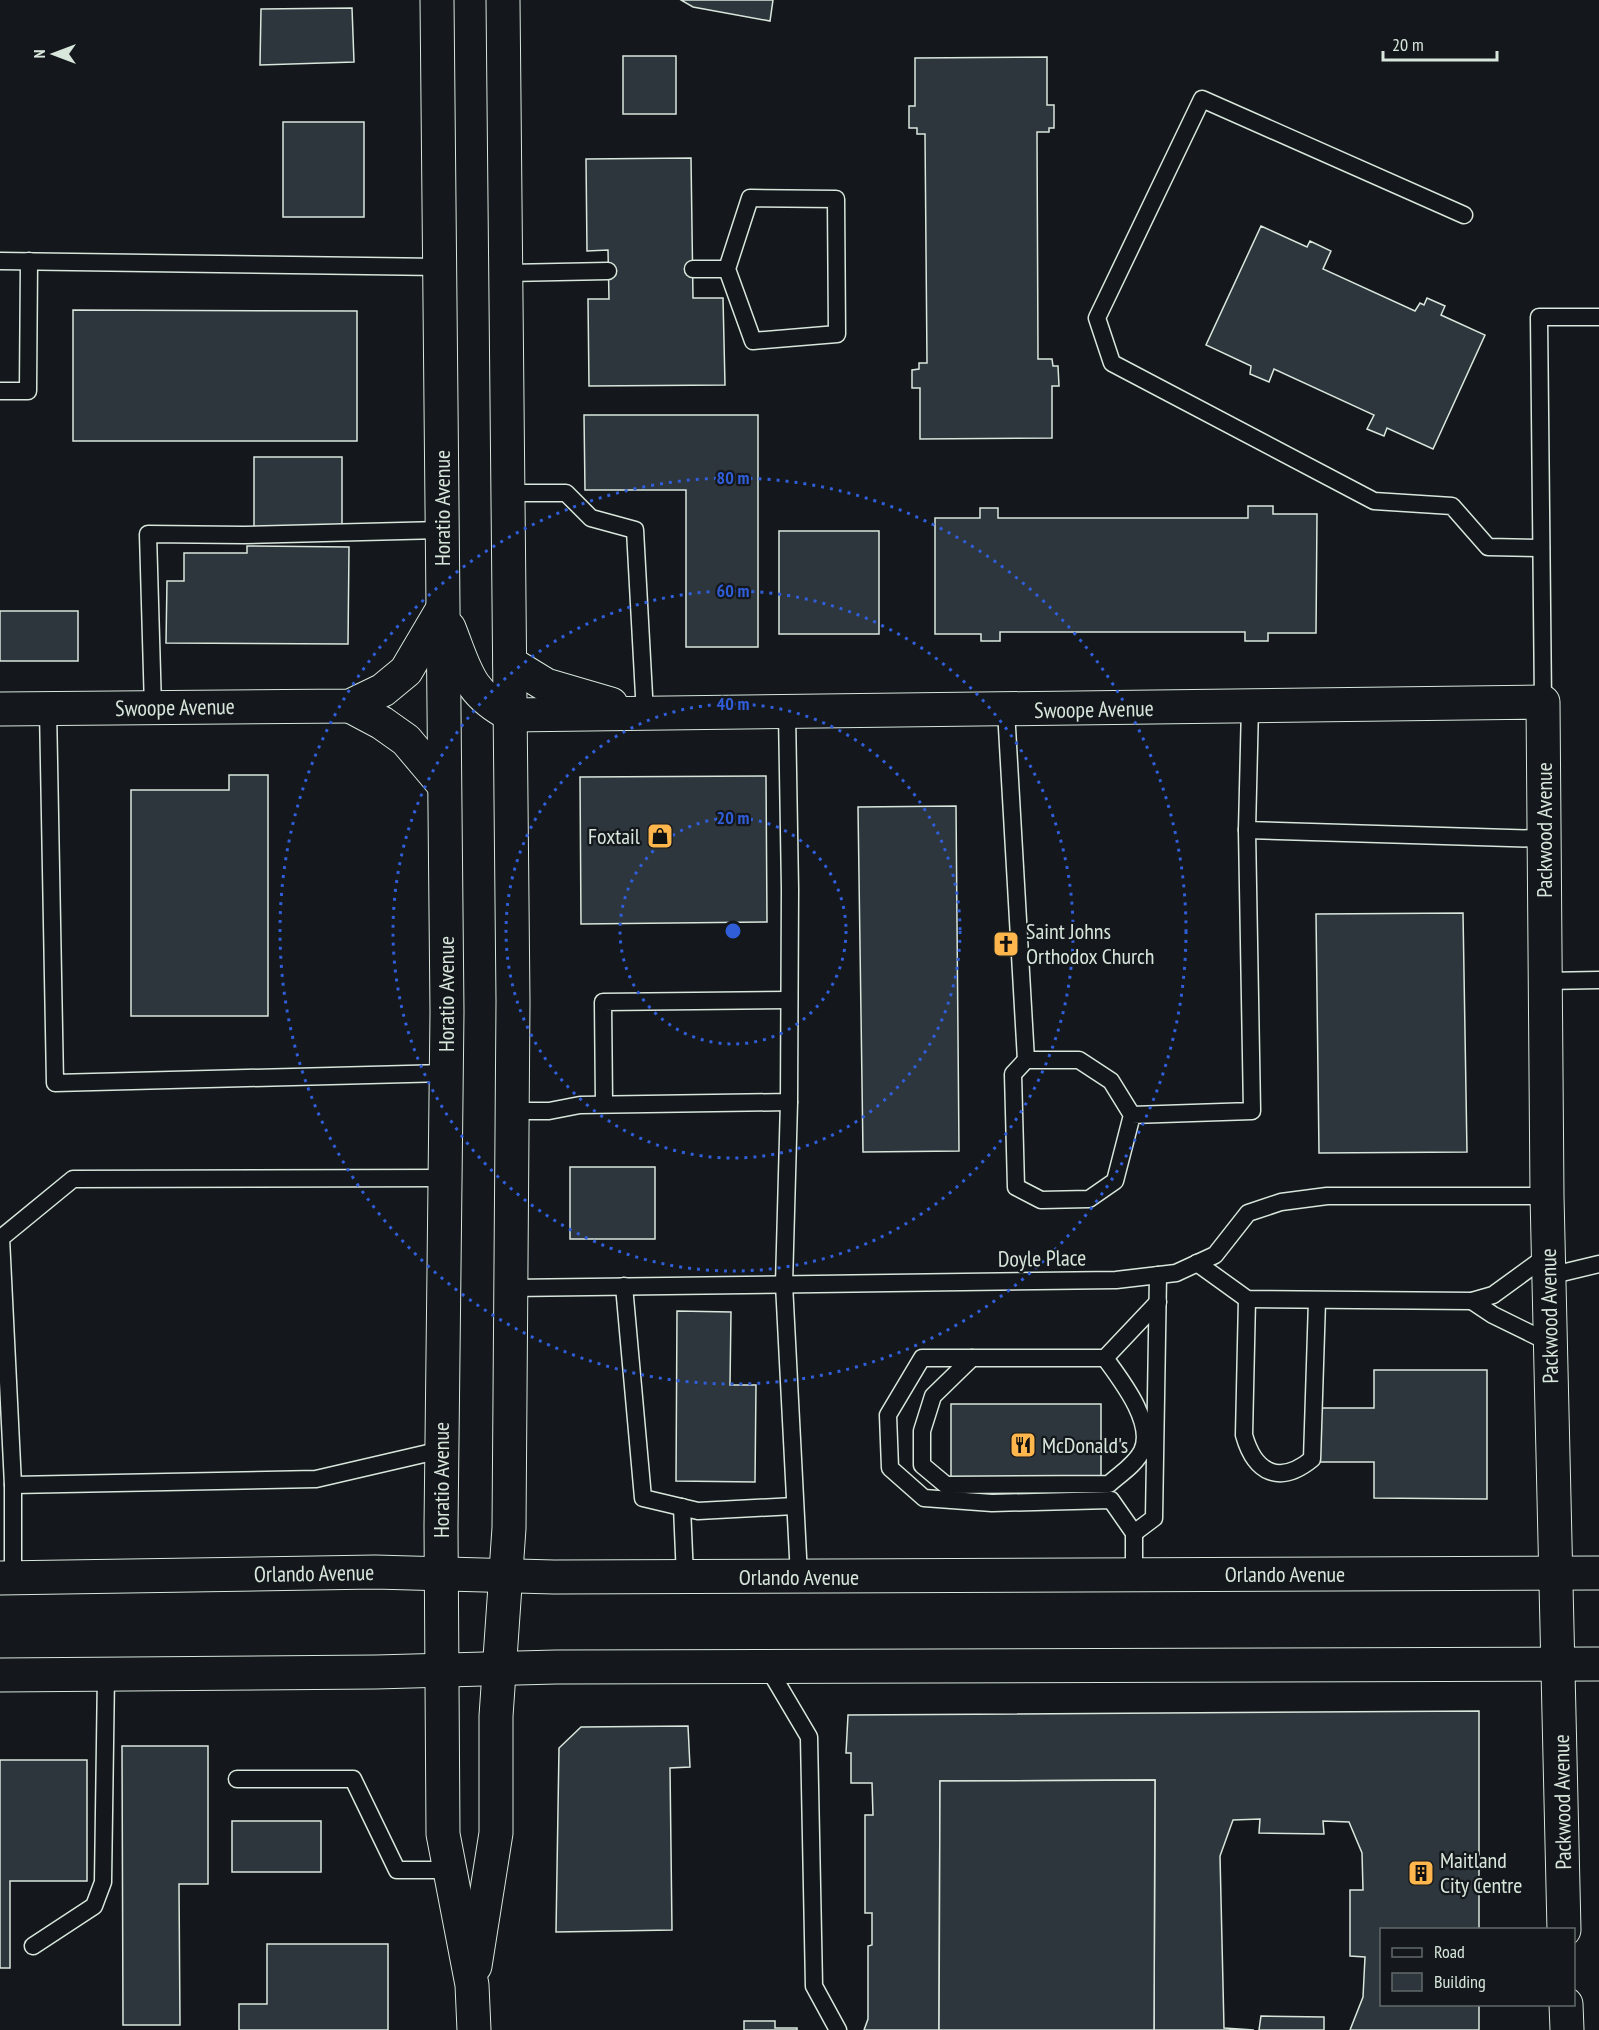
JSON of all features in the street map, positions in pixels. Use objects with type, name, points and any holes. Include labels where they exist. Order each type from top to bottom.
[{"type":"main road","name":"Horatio Avenue","points":[[437,0],[446,1073],[441,1450],[443,1834],[471,1985],[474,2030]]},
{"type":"main road","name":"Horatio Avenue","points":[[471,1985],[496,1833],[496,1716],[508,1528],[512,1111],[511,715],[503,0]]},
{"type":"main road","name":"Swoope Avenue","points":[[0,709],[350,706],[383,690],[406,671],[442,610]]},
{"type":"main road","points":[[442,610],[471,685],[491,705],[511,715]]},
{"type":"main road","name":"Swoope Avenue","points":[[510,663],[546,685],[645,714]]},
{"type":"main road","name":"Swoope Avenue","points":[[511,715],[1543,702]]},
{"type":"main road","name":"Packwood Avenue","points":[[1543,702],[1547,1196],[1564,1928]]},
{"type":"main road","name":"Swoope Avenue","points":[[350,706],[382,723],[406,740],[444,784]]},
{"type":"main road","name":"Orlando Avenue","points":[[7,1578],[375,1572],[505,1576],[685,1577],[1599,1573]]},
{"type":"main road","points":[[0,1675],[767,1666],[1599,1664]]},
{"type":"main road","points":[[1566,2006],[1567,2030]]},
{"type":"lane","points":[[1464,214],[1202,99],[1097,318],[1112,363],[1374,501],[1452,506],[1488,548],[1541,548]]},
{"type":"lane","points":[[750,198],[836,199],[837,334],[753,341],[727,269],[750,198]]},
{"type":"lane","points":[[0,261],[440,267]]},
{"type":"lane","points":[[0,391],[28,391],[29,261]]},
{"type":"lane","points":[[693,269],[727,269]]},
{"type":"lane","points":[[505,273],[608,271]]},
{"type":"lane","points":[[1543,702],[1539,317],[1599,317]]},
{"type":"lane","points":[[508,493],[566,493],[591,518],[635,530],[645,714]]},
{"type":"lane","points":[[153,708],[148,534],[244,535],[441,530]]},
{"type":"lane","points":[[1132,1115],[1252,1111],[1247,830],[1250,706]]},
{"type":"lane","points":[[48,709],[55,1083],[446,1073]]},
{"type":"lane","points":[[1006,710],[1026,1060],[1013,1074],[1016,1187],[1041,1200],[1089,1199],[1115,1181],[1132,1115],[1111,1082],[1079,1060],[1026,1060]]},
{"type":"lane","points":[[787,712],[790,889],[789,1102],[784,1284],[799,1576]]},
{"type":"lane","points":[[1247,830],[1545,839]]},
{"type":"lane","points":[[1546,981],[1599,980]]},
{"type":"lane","points":[[604,1104],[603,1002],[789,1000]]},
{"type":"lane","points":[[512,1111],[549,1111],[580,1105],[604,1104],[789,1102]]},
{"type":"lane","points":[[7,1578],[13,1485],[1,1238],[73,1179],[444,1178]]},
{"type":"lane","name":"Doyle Place","points":[[511,1287],[1116,1280],[1176,1273],[1215,1255],[1248,1213],[1281,1202],[1327,1196],[1547,1196]]},
{"type":"lane","points":[[1197,1263],[1247,1299],[1317,1301],[1472,1301],[1493,1295],[1549,1266],[1599,1264]]},
{"type":"lane","points":[[1134,1533],[1154,1518],[1158,1275]]},
{"type":"lane","points":[[624,1286],[643,1498],[698,1511],[794,1506]]},
{"type":"lane","points":[[1247,1299],[1244,1435],[1249,1454],[1263,1469],[1283,1474],[1298,1470],[1312,1459],[1317,1301]]},
{"type":"lane","points":[[1472,1301],[1493,1315],[1550,1343]]},
{"type":"lane","points":[[1134,1575],[1134,1533],[1111,1500],[992,1503],[924,1498],[890,1468],[888,1415],[922,1358],[1105,1358],[1158,1302]]},
{"type":"lane","points":[[972,1358],[933,1396],[922,1431],[922,1465],[945,1485],[1109,1484],[1132,1464],[1143,1449],[1143,1425],[1130,1391],[1105,1358]]},
{"type":"lane","points":[[13,1485],[316,1479],[441,1450]]},
{"type":"lane","points":[[682,1507],[685,1577]]},
{"type":"lane","points":[[767,1666],[809,1737],[814,1986],[838,2030]]},
{"type":"lane","points":[[33,1946],[94,1906],[103,1882],[105,1674]]},
{"type":"lane","points":[[237,1779],[353,1779],[398,1870],[448,1870]]},
{"type":"building","points":[[681,0],[773,0],[770,21],[693,7]]},
{"type":"building","points":[[352,8],[354,62],[260,65],[261,9]]},
{"type":"building","points":[[623,56],[676,56],[676,114],[623,114]]},
{"type":"building","points":[[1047,57],[1047,105],[1054,105],[1054,128],[1049,128],[1049,132],[1037,132],[1038,359],[1052,359],[1053,366],[1058,366],[1059,386],[1052,386],[1052,438],[920,439],[920,388],[912,388],[912,370],[919,369],[919,363],[927,363],[925,134],[917,134],[917,128],[909,128],[909,106],[915,106],[915,58]]},
{"type":"building","points":[[283,122],[364,122],[364,217],[283,217]]},
{"type":"building","points":[[691,158],[693,298],[723,298],[725,385],[589,386],[588,299],[609,299],[608,250],[587,251],[586,159]]},
{"type":"building","points":[[1261,226],[1307,247],[1310,241],[1331,251],[1323,269],[1415,311],[1420,303],[1424,305],[1427,298],[1445,306],[1441,315],[1485,335],[1433,449],[1387,428],[1384,436],[1367,429],[1374,415],[1274,369],[1269,382],[1250,374],[1251,366],[1206,345]]},
{"type":"building","points":[[73,310],[357,311],[357,441],[73,441]]},
{"type":"building","points":[[584,415],[758,415],[758,647],[686,647],[686,490],[585,490]]},
{"type":"building","points":[[254,457],[342,457],[342,529],[254,529]]},
{"type":"building","points":[[1248,506],[1273,506],[1273,514],[1317,514],[1316,633],[1268,633],[1268,641],[1245,641],[1245,632],[1000,632],[1000,641],[981,641],[981,634],[935,634],[935,518],[980,518],[980,508],[998,508],[998,518],[1248,518]]},
{"type":"building","points":[[779,531],[879,531],[879,634],[779,634]]},
{"type":"building","points":[[247,546],[349,547],[348,644],[166,643],[167,581],[184,581],[184,553],[247,553]]},
{"type":"building","points":[[0,611],[78,611],[78,661],[0,661]]},
{"type":"building","points":[[229,775],[268,775],[268,1016],[131,1016],[131,790],[229,790]]},
{"type":"building","points":[[766,776],[767,922],[581,924],[580,777]]},
{"type":"building","points":[[956,806],[959,1151],[863,1152],[858,807]]},
{"type":"building","points":[[1463,913],[1467,1152],[1319,1153],[1316,914]]},
{"type":"building","points":[[570,1167],[655,1167],[655,1239],[570,1239]]},
{"type":"building","points":[[677,1311],[731,1312],[730,1385],[756,1385],[755,1482],[676,1481]]},
{"type":"building","points":[[1374,1370],[1487,1370],[1487,1499],[1374,1498],[1374,1462],[1320,1462],[1320,1408],[1374,1408]]},
{"type":"building","points":[[951,1404],[1101,1404],[1101,1479],[951,1479]]},
{"type":"building","name":"Maitland City Centre","points":[[1479,1711],[1479,1928],[1380,1928],[1380,2006],[1479,2006],[1479,2030],[1350,2030],[1363,1997],[1365,1957],[1350,1956],[1350,1890],[1363,1890],[1362,1853],[1349,1822],[1323,1821],[1324,1834],[1259,1833],[1260,1819],[1233,1820],[1220,1856],[1224,2028],[1254,2030],[1154,2030],[1155,1780],[940,1781],[939,2030],[864,2030],[868,2019],[868,1946],[872,1945],[872,1913],[865,1913],[865,1815],[873,1815],[872,1783],[851,1783],[851,1753],[846,1753],[848,1715]]},
{"type":"building","points":[[688,1726],[690,1767],[670,1768],[672,1930],[556,1932],[559,1748],[581,1727]]},
{"type":"building","points":[[122,1746],[208,1746],[208,1884],[179,1884],[180,2025],[123,2025]]},
{"type":"building","points":[[0,1760],[87,1760],[87,1881],[10,1881],[10,1968],[0,1968]]},
{"type":"building","points":[[1155,1780],[1154,2030],[939,2030],[940,1781]]},
{"type":"building","points":[[232,1821],[321,1821],[321,1872],[232,1872]]},
{"type":"building","points":[[267,1944],[388,1944],[388,2030],[239,2030],[239,2004],[267,2004]]},
{"type":"building","points":[[1261,2016],[1324,2017],[1324,2030],[1259,2030]]},
{"type":"building","points":[[744,2021],[775,2021],[775,2028],[797,2028],[797,2030],[744,2030]]},
{"type":"place","name":"Foxtail","points":[[660,836]]},
{"type":"place","name":"Saint Johns Orthodox Church","points":[[1006,944]]},
{"type":"place","name":"McDonald's","points":[[1023,1445]]},
{"type":"place","name":"Maitland City Centre","points":[[1421,1873]]}]
